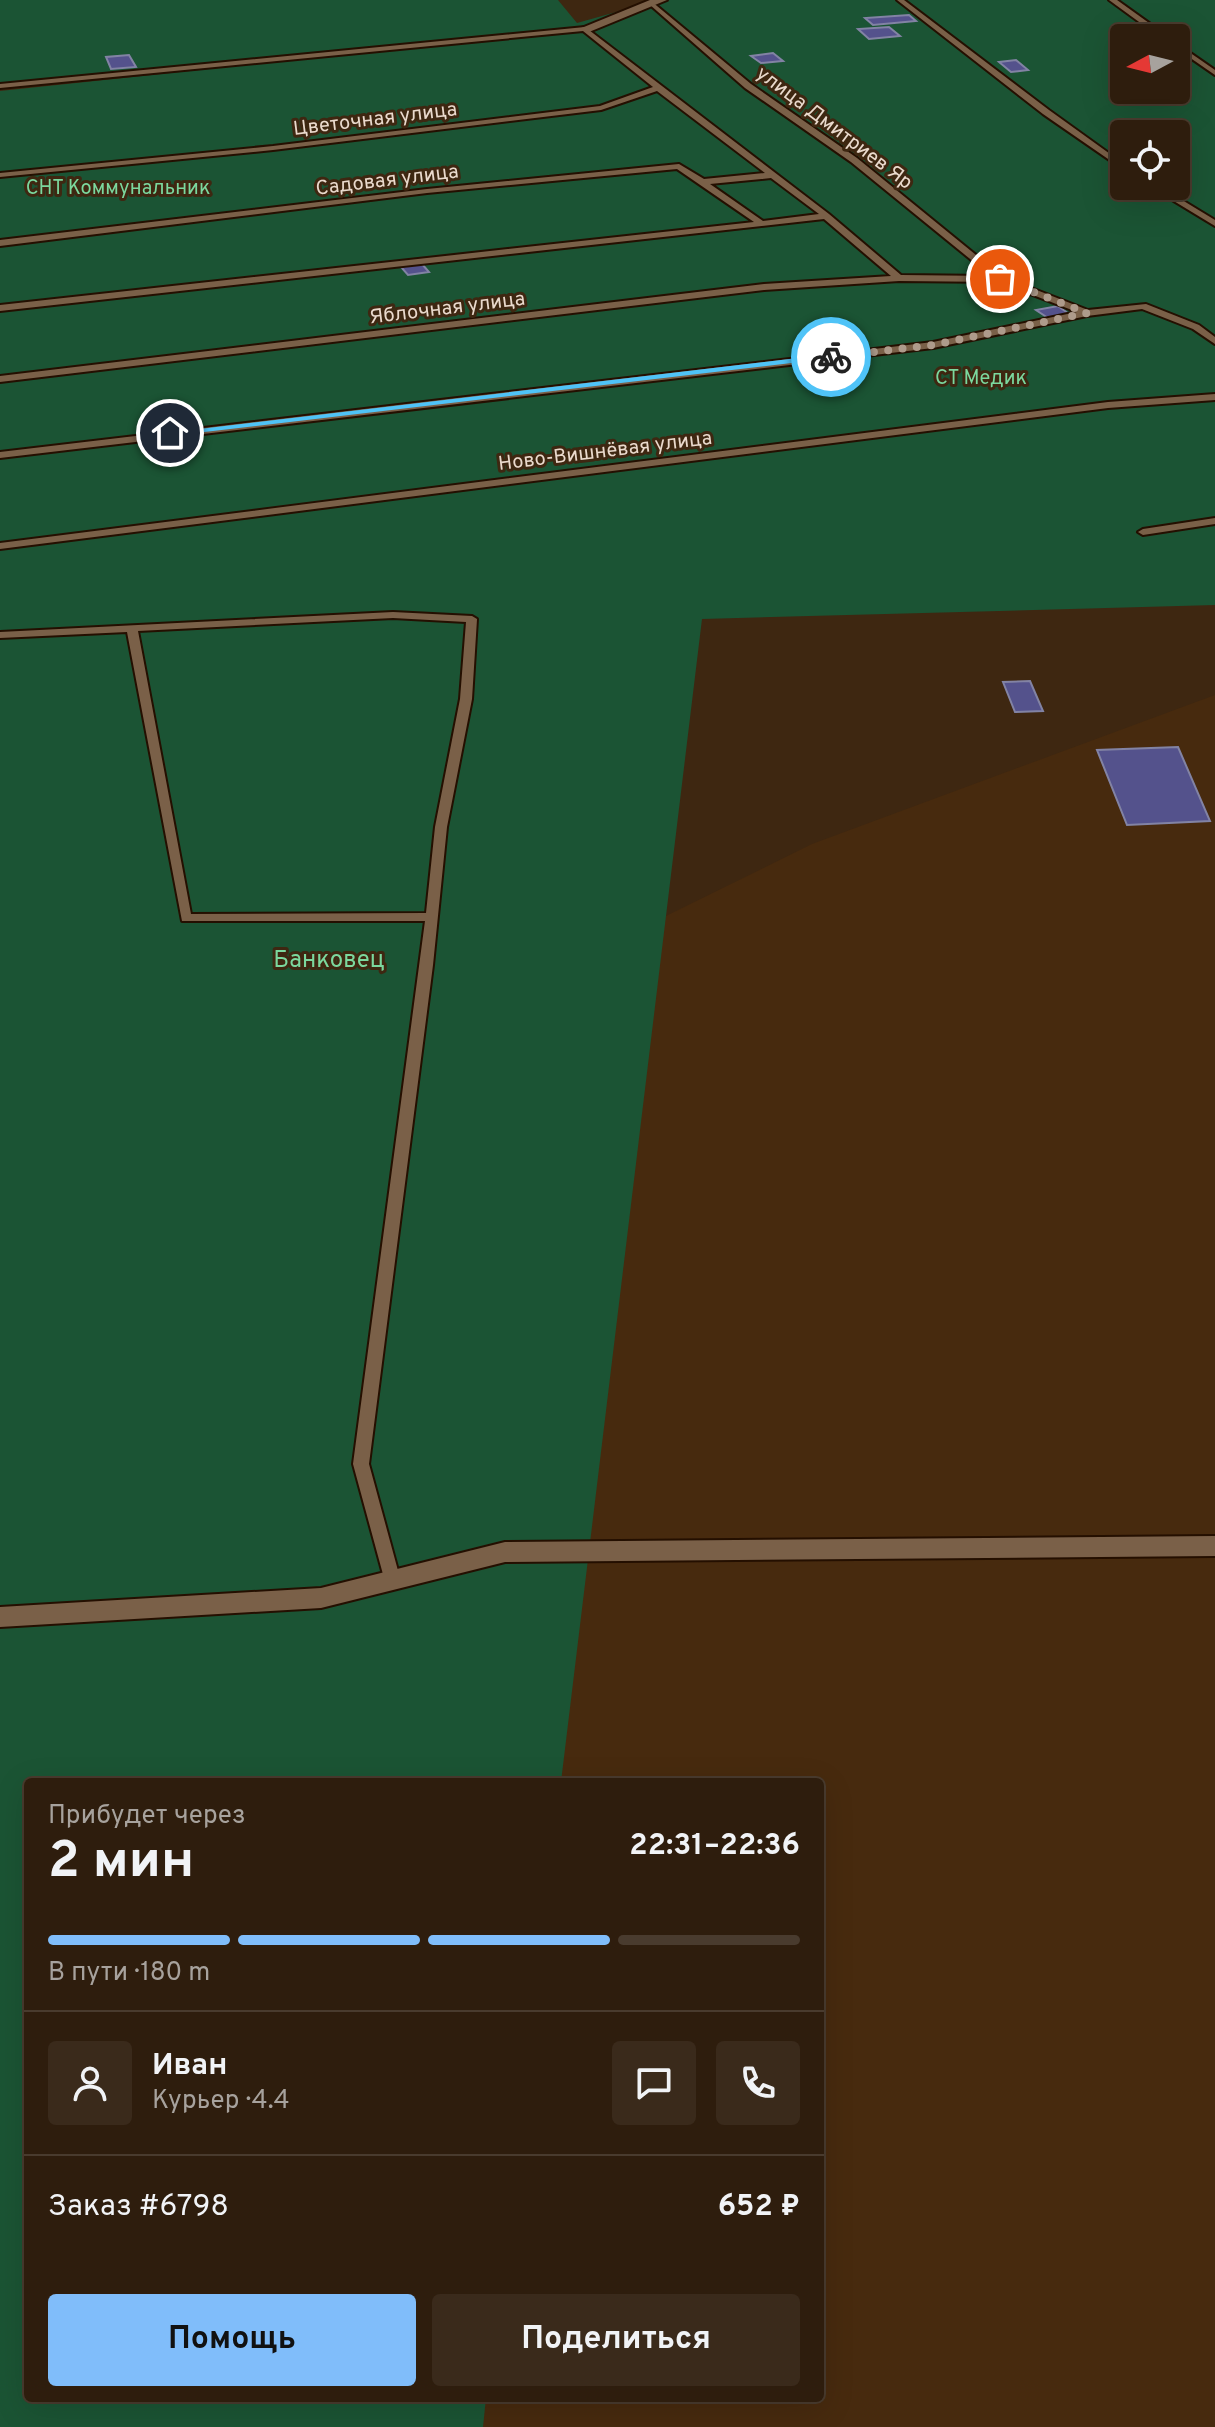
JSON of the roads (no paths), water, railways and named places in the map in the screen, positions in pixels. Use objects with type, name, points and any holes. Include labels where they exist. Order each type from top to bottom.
[{"type":"street","points":[[585,29],[656,2]]},
{"type":"street","points":[[0,1617],[321,1598],[505,1552],[1215,1546]]},
{"type":"lane","points":[[900,0],[1110,158]]},
{"type":"lane","points":[[1112,0],[1146,24]]},
{"type":"lane","name":"улица Дмитриев Яр","points":[[656,2],[748,86],[854,160],[1000,279],[1087,313],[1143,306],[1196,327],[1215,341]]},
{"type":"lane","points":[[0,86],[585,29],[826,216],[899,278]]},
{"type":"lane","points":[[1190,55],[1215,73]]},
{"type":"lane","name":"Цветочная улица","points":[[0,175],[273,148],[601,108],[658,88]]},
{"type":"lane","name":"Садовая улица","points":[[0,243],[427,191],[679,166],[761,223]]},
{"type":"lane","points":[[702,182],[773,175]]},
{"type":"lane","points":[[1176,200],[1215,224]]},
{"type":"lane","points":[[0,308],[826,216]]},
{"type":"lane","name":"улица Дмитриев Яр","points":[[899,278],[1000,279]]},
{"type":"lane","name":"Яблочная улица","points":[[0,379],[764,287],[899,278]]},
{"type":"lane","points":[[0,455],[933,345],[1087,313]]},
{"type":"lane","name":"Ново-Вишнёвая улица","points":[[0,546],[1108,405],[1215,397]]},
{"type":"lane","points":[[1143,532],[1215,521]]},
{"type":"lane","points":[[0,635],[393,615],[472,619],[466,699],[441,827],[361,1464],[392,1578]]},
{"type":"lane","points":[[132,628],[186,918],[432,917]]},
{"type":"park label","name":"СНТ Коммунальник","points":[[118,187]]},
{"type":"park label","name":"СТ Медик","points":[[981,377]]},
{"type":"park label","name":"Банковец","points":[[329,959]]}]
